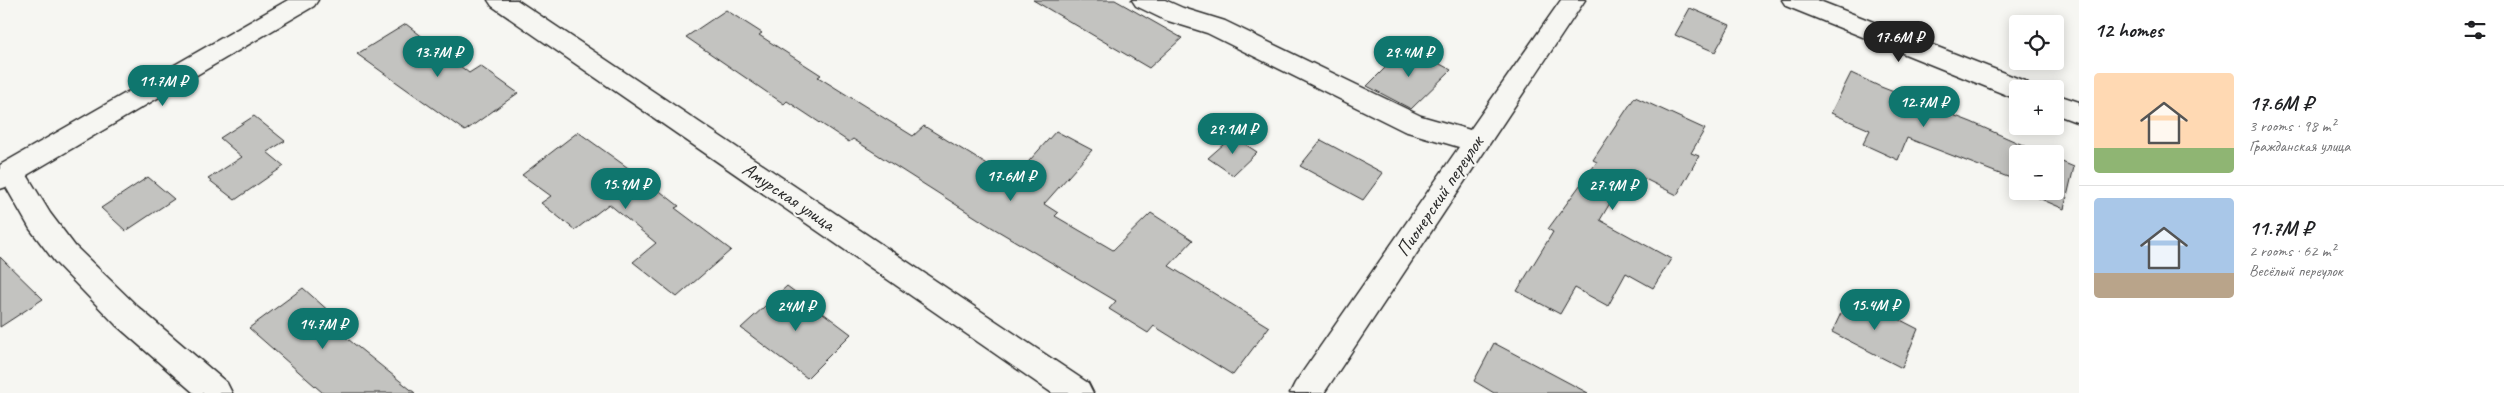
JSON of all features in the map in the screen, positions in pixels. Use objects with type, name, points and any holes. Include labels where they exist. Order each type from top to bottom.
[{"type":"street","points":[[216,393],[127,316],[66,254],[5,175],[306,0]]},
{"type":"street","name":"Амурская улица","points":[[500,0],[1077,393]]},
{"type":"street","points":[[1144,0],[1174,14],[1216,27],[1413,124],[1476,142]]},
{"type":"street","name":"Пионерский переулок","points":[[1306,393],[1573,0]]},
{"type":"street","points":[[1794,0],[2009,85]]},
{"type":"street","points":[[2064,107],[2079,113]]},
{"type":"building","points":[[1033,0],[1115,0],[1182,38],[1149,68]]},
{"type":"building","points":[[1690,8],[1730,25],[1715,52],[1675,35]]},
{"type":"building","points":[[726,10],[762,33],[759,35],[821,75],[818,77],[913,136],[924,126],[1012,180],[1056,131],[1092,150],[1044,204],[1058,213],[1055,216],[1113,250],[1151,213],[1193,240],[1169,266],[1269,327],[1233,375],[1154,326],[1148,333],[1109,309],[1116,301],[988,225],[853,139],[849,142],[787,101],[784,104],[686,37]]},
{"type":"building","points":[[406,24],[469,73],[480,66],[518,93],[465,131],[357,54]]},
{"type":"building","points":[[1407,46],[1451,70],[1411,109],[1367,86]]},
{"type":"building","points":[[1851,73],[2023,145],[2009,145],[2009,178],[1907,138],[1898,160],[1863,144],[1870,130],[1831,113]]},
{"type":"building","points":[[1635,97],[1705,129],[1691,153],[1699,156],[1677,195],[1629,171],[1600,220],[1671,259],[1653,288],[1626,273],[1608,306],[1575,288],[1560,314],[1517,291],[1553,232],[1548,229],[1597,162],[1593,160]]},
{"type":"building","points":[[254,116],[285,141],[267,152],[284,166],[235,200],[208,179],[242,157],[220,138]]},
{"type":"building","points":[[578,132],[652,185],[679,206],[675,208],[731,250],[677,297],[633,262],[656,243],[609,204],[575,230],[541,203],[551,196],[522,175]]},
{"type":"building","points":[[1233,136],[1257,152],[1233,175],[1208,158]]},
{"type":"building","points":[[1321,140],[1383,173],[1363,200],[1300,166]]},
{"type":"building","points":[[2064,163],[2074,167],[2064,209],[2043,200],[2064,200]]},
{"type":"building","points":[[148,177],[174,199],[126,231],[101,208]]},
{"type":"building","points":[[0,257],[43,299],[0,327]]},
{"type":"building","points":[[787,286],[851,334],[807,378],[741,328]]},
{"type":"building","points":[[303,288],[331,313],[323,319],[415,393],[323,393],[249,328]]},
{"type":"building","points":[[1850,294],[1918,329],[1902,368],[1832,332]]},
{"type":"building","points":[[1494,343],[1588,393],[1494,393],[1474,381]]}]
